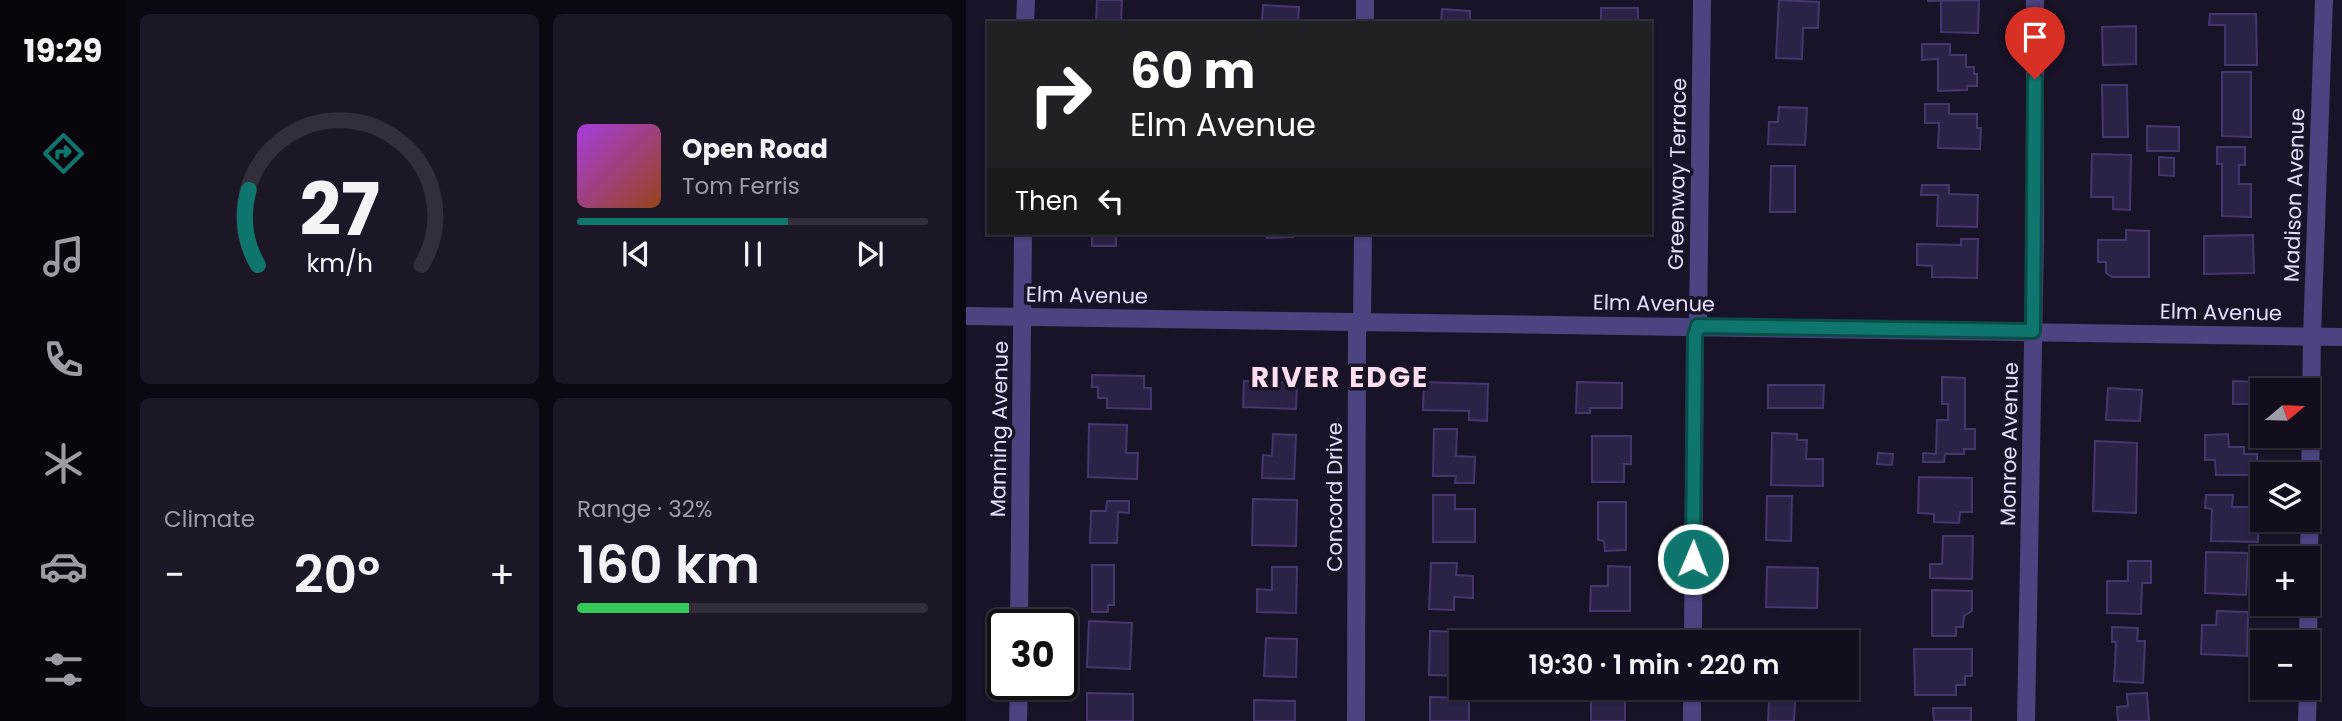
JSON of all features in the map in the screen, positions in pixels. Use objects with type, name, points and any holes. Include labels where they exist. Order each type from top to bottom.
[{"type":"street","points":[[1025,21],[1026,0]]},
{"type":"street","points":[[1365,0],[1365,21]]},
{"type":"street","name":"Greenway Terrace","points":[[1693,630],[1695,336],[1698,326],[1702,0]]},
{"type":"street","name":"Monroe Avenue","points":[[2026,721],[2035,238],[2035,0]]},
{"type":"street","name":"Madison Avenue","points":[[2308,630],[2312,336],[2324,0]]},
{"type":"street","name":"Manning Avenue","points":[[1019,609],[1023,235]]},
{"type":"street","name":"Concord Drive","points":[[1356,721],[1357,331],[1362,321],[1363,235]]},
{"type":"street","name":"Elm Avenue","points":[[966,316],[2342,337]]},
{"type":"street","points":[[1018,721],[1019,700]]},
{"type":"street","points":[[1692,700],[1692,721]]},
{"type":"street","points":[[2307,721],[2308,700]]},
{"type":"building","points":[[1097,0],[1122,0],[1121,21],[1096,21]]},
{"type":"building","points":[[1779,0],[1819,2],[1818,28],[1803,28],[1802,59],[1776,58]]},
{"type":"building","points":[[1979,0],[1978,33],[1941,32],[1941,1],[1927,1]]},
{"type":"building","points":[[1263,5],[1299,7],[1298,21],[1262,21]]},
{"type":"building","points":[[1601,8],[1638,8],[1638,21],[1601,21]]},
{"type":"building","points":[[1442,9],[1470,11],[1470,21],[1441,21]]},
{"type":"building","points":[[2210,14],[2256,14],[2257,65],[2225,65],[2225,25],[2209,25]]},
{"type":"building","points":[[2136,26],[2136,64],[2103,65],[2102,27]]},
{"type":"building","points":[[1922,44],[1950,44],[1950,55],[1966,55],[1966,67],[1974,67],[1974,74],[1977,74],[1977,86],[1967,86],[1967,90],[1938,91],[1938,59],[1922,60]]},
{"type":"building","points":[[2222,72],[2251,72],[2251,137],[2222,136]]},
{"type":"building","points":[[2102,85],[2127,85],[2128,137],[2103,137]]},
{"type":"building","points":[[1925,104],[1949,104],[1949,114],[1977,114],[1977,128],[1981,128],[1980,149],[1938,148],[1939,123],[1925,123]]},
{"type":"building","points":[[1779,107],[1807,108],[1805,145],[1768,144],[1769,122],[1778,122]]},
{"type":"building","points":[[2147,126],[2179,127],[2179,151],[2147,151]]},
{"type":"building","points":[[2217,147],[2245,147],[2245,165],[2239,165],[2239,184],[2251,184],[2251,217],[2222,216],[2222,164],[2217,164]]},
{"type":"building","points":[[2092,154],[2131,155],[2130,210],[2113,209],[2113,197],[2091,197]]},
{"type":"building","points":[[2159,157],[2174,158],[2174,176],[2159,175]]},
{"type":"building","points":[[1771,166],[1795,166],[1795,212],[1770,212]]},
{"type":"building","points":[[1922,185],[1949,185],[1949,194],[1978,195],[1977,227],[1937,226],[1938,195],[1921,195]]},
{"type":"building","points":[[2126,230],[2149,231],[2149,277],[2112,277],[2106,273],[2106,262],[2098,262],[2098,240],[2126,240]]},
{"type":"building","points":[[1092,235],[1116,235],[1116,246],[1092,246]]},
{"type":"building","points":[[1267,235],[1293,235],[1293,237],[1267,238]]},
{"type":"building","points":[[2253,235],[2254,273],[2204,274],[2204,236]]},
{"type":"building","points":[[1961,239],[1978,239],[1977,278],[1932,277],[1932,266],[1917,265],[1917,244],[1961,245]]},
{"type":"building","points":[[1092,375],[1144,376],[1144,388],[1151,388],[1151,409],[1107,408],[1107,398],[1098,398],[1098,387],[1092,387]]},
{"type":"building","points":[[1942,377],[1965,378],[1965,429],[1975,429],[1975,449],[1964,449],[1964,454],[1945,454],[1944,462],[1923,462],[1923,453],[1936,454],[1937,420],[1948,420],[1948,404],[1942,404]]},
{"type":"building","points":[[1244,381],[1297,383],[1296,409],[1243,407]]},
{"type":"building","points":[[2233,381],[2250,382],[2250,404],[2233,404]]},
{"type":"building","points":[[1424,382],[1488,384],[1487,421],[1469,420],[1469,411],[1423,410]]},
{"type":"building","points":[[1577,382],[1622,383],[1622,408],[1590,408],[1590,413],[1576,413]]},
{"type":"building","points":[[1768,385],[1824,385],[1823,408],[1768,408]]},
{"type":"building","points":[[2108,388],[2142,390],[2140,421],[2106,420]]},
{"type":"building","points":[[1089,424],[1127,425],[1126,453],[1138,453],[1137,479],[1088,477]]},
{"type":"building","points":[[1434,429],[1457,429],[1456,456],[1475,457],[1474,483],[1455,483],[1456,476],[1433,476]]},
{"type":"building","points":[[1772,433],[1797,434],[1797,440],[1807,440],[1806,459],[1823,459],[1823,486],[1771,485]]},
{"type":"building","points":[[1273,434],[1296,435],[1294,479],[1262,478],[1263,455],[1272,456]]},
{"type":"building","points":[[2228,434],[2229,447],[2244,447],[2244,454],[2257,454],[2257,462],[2250,462],[2250,475],[2216,475],[2215,460],[2205,460],[2205,435]]},
{"type":"building","points":[[1592,436],[1631,436],[1631,464],[1624,464],[1624,482],[1592,482]]},
{"type":"building","points":[[2095,441],[2137,443],[2136,513],[2093,511]]},
{"type":"building","points":[[1878,453],[1893,454],[1892,465],[1877,464]]},
{"type":"building","points":[[1919,477],[1972,478],[1972,512],[1960,512],[1959,523],[1934,522],[1934,514],[1918,513]]},
{"type":"building","points":[[1433,495],[1455,495],[1455,509],[1475,509],[1475,542],[1433,542]]},
{"type":"building","points":[[2206,495],[2233,495],[2232,507],[2250,507],[2250,532],[2258,532],[2258,542],[2211,541],[2212,509],[2205,508]]},
{"type":"building","points":[[1767,496],[1792,496],[1791,541],[1766,540]]},
{"type":"building","points":[[1253,499],[1297,500],[1296,546],[1252,545]]},
{"type":"building","points":[[1107,501],[1129,501],[1129,513],[1118,512],[1117,543],[1090,543],[1091,511],[1106,511]]},
{"type":"building","points":[[1598,502],[1626,502],[1626,550],[1605,551],[1604,541],[1598,540]]},
{"type":"building","points":[[1943,536],[1973,536],[1972,579],[1930,578],[1930,564],[1942,564]]},
{"type":"building","points":[[2206,552],[2248,553],[2246,595],[2205,593]]},
{"type":"building","points":[[2128,561],[2151,561],[2151,583],[2142,583],[2141,614],[2107,613],[2107,581],[2128,581]]},
{"type":"building","points":[[1431,563],[1457,563],[1456,575],[1473,576],[1473,598],[1454,597],[1454,610],[1429,609]]},
{"type":"building","points":[[1092,565],[1114,565],[1114,605],[1108,605],[1108,612],[1092,612]]},
{"type":"building","points":[[1608,566],[1630,567],[1630,611],[1590,611],[1591,586],[1608,586]]},
{"type":"building","points":[[1272,567],[1297,567],[1296,613],[1257,612],[1257,589],[1272,590]]},
{"type":"building","points":[[1767,567],[1818,568],[1817,608],[1766,607]]},
{"type":"building","points":[[1932,590],[1972,591],[1972,611],[1964,616],[1963,627],[1956,627],[1956,636],[1932,636]]},
{"type":"building","points":[[2217,611],[2248,612],[2247,656],[2201,654],[2202,625],[2216,625]]},
{"type":"building","points":[[1089,621],[1132,623],[1130,669],[1087,667]]},
{"type":"building","points":[[2112,627],[2138,628],[2137,641],[2145,641],[2143,683],[2114,681],[2116,642],[2112,642]]},
{"type":"building","points":[[1430,631],[1449,632],[1449,676],[1429,675]]},
{"type":"building","points":[[1266,638],[1297,639],[1296,677],[1264,676]]},
{"type":"building","points":[[1914,649],[1972,649],[1972,676],[1965,676],[1965,685],[1956,685],[1956,695],[1915,695]]},
{"type":"building","points":[[1087,693],[1133,694],[1133,721],[1087,721]]},
{"type":"building","points":[[2147,693],[2149,721],[2118,721],[2117,707],[2128,706],[2127,694]]},
{"type":"building","points":[[1430,697],[1469,700],[1469,721],[1430,721]]},
{"type":"building","points":[[1254,700],[1295,701],[1295,721],[1254,721]]},
{"type":"building","points":[[1625,700],[1625,721],[1591,721],[1591,701]]},
{"type":"building","points":[[1769,701],[1795,701],[1794,721],[1768,721]]},
{"type":"building","points":[[1933,708],[1971,708],[1971,721],[1934,721]]},
{"type":"district","name":"RIVER EDGE","points":[[1340,377]]},
{"type":"route","points":[[1693,559],[1695,336],[1698,326],[2033,331],[2035,79]]}]
